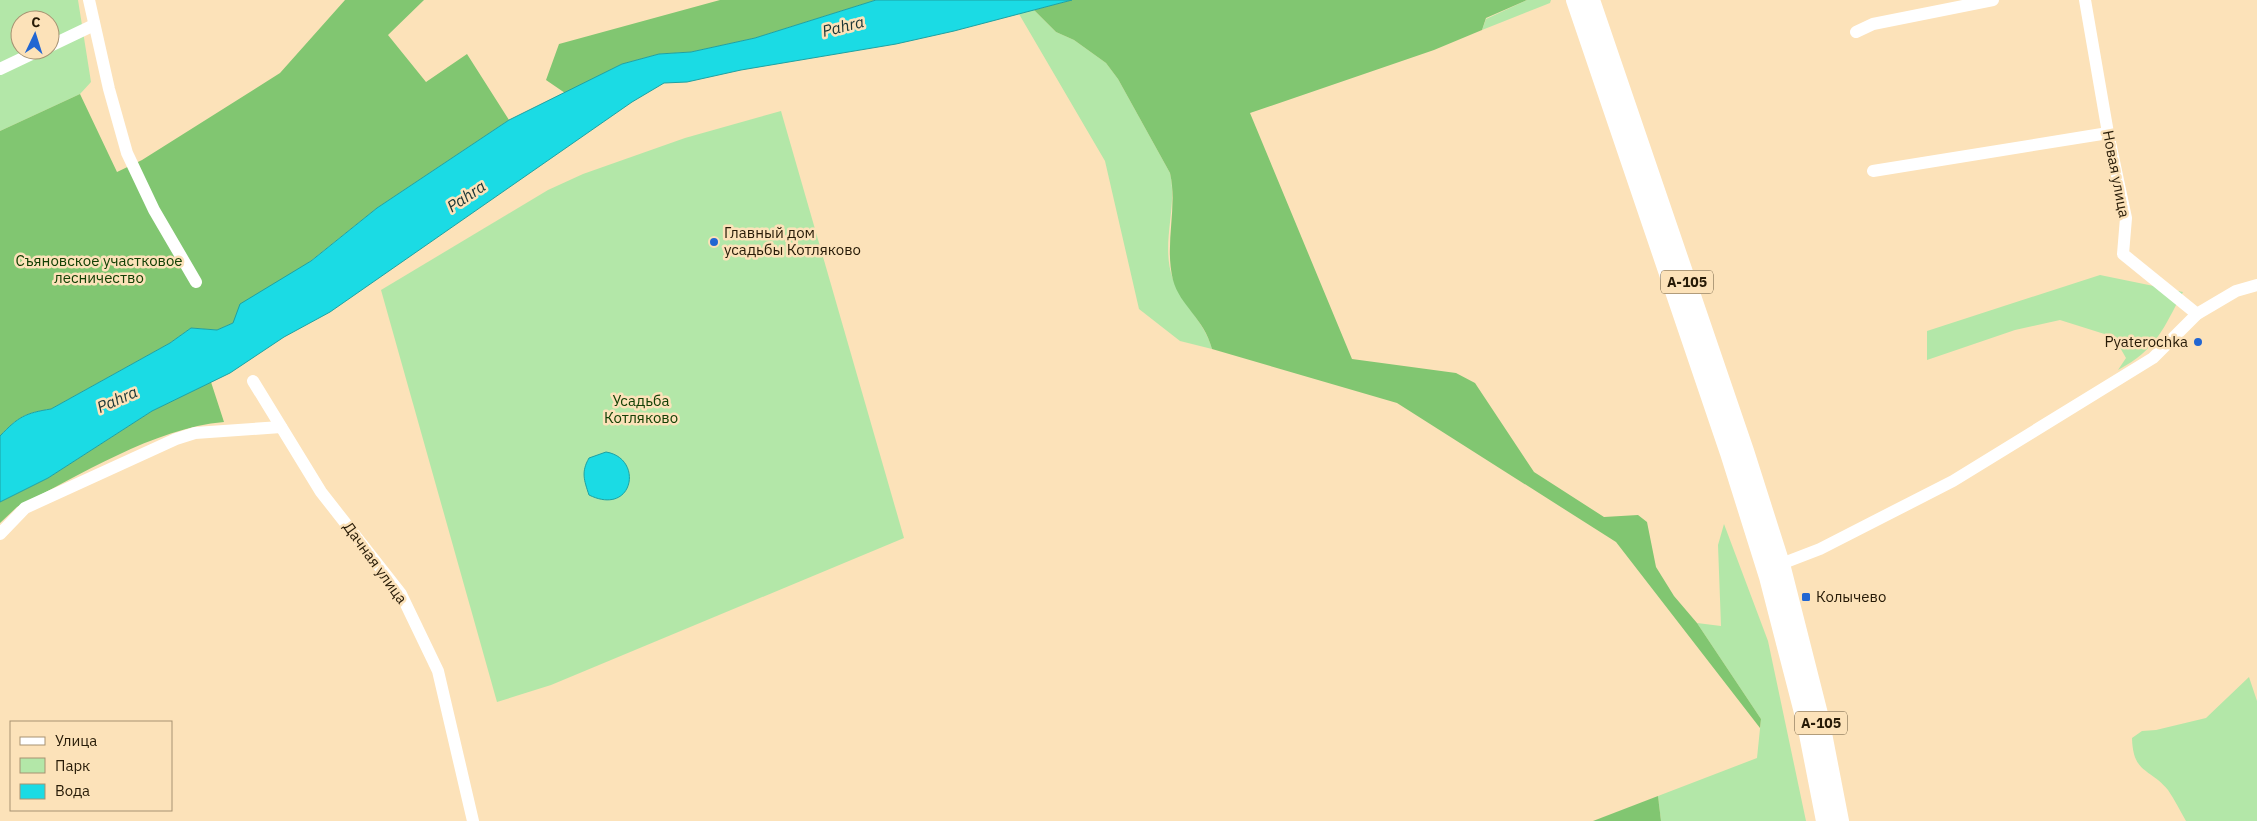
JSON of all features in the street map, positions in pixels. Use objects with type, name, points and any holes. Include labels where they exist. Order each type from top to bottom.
[{"type":"highway","name":"А-105","points":[[1575,0],[1729,453],[1766,570],[1806,724],[1825,821]]},
{"type":"highway","name":"А-105","points":[[1591,0],[1745,451],[1781,564],[1820,718],[1840,821]]},
{"type":"street","points":[[102,0],[90,5],[108,89],[126,153],[154,210],[196,282]]},
{"type":"street","points":[[1856,32],[1874,24],[1993,0]]},
{"type":"street","name":"Новая улица","points":[[2085,0],[2108,132],[2126,218],[2123,254],[2197,314]]},
{"type":"street","points":[[60,41],[94,26]]},
{"type":"street","points":[[0,69],[19,60]]},
{"type":"street","points":[[1873,171],[2108,132]]},
{"type":"street","points":[[1781,564],[1820,549],[1952,481],[2153,358],[2197,314],[2236,291],[2257,285]]},
{"type":"street","name":"Дачная улица","points":[[253,381],[321,492],[401,594],[438,671],[472,821]]},
{"type":"street","points":[[0,534],[25,508],[176,439],[195,433],[280,427]]},
{"type":"green space","points":[[0,0],[78,0],[91,82],[80,94],[0,131]]},
{"type":"green space","name":"Съяновское участковое лесничество","points":[[345,0],[424,0],[388,35],[426,82],[467,54],[509,120],[377,208],[233,323],[217,330],[191,328],[170,343],[51,409],[34,412],[22,417],[0,436],[0,131],[80,94],[117,172],[142,160],[280,73]]},
{"type":"green space","points":[[720,0],[876,0],[755,38],[691,52],[659,54],[622,64],[565,93],[546,80],[559,44]]},
{"type":"green space","points":[[1072,0],[1527,0],[1486,18],[1482,30],[1434,50],[1250,113],[1352,359],[1456,373],[1475,383],[1534,472],[1604,517],[1638,515],[1647,522],[1656,567],[1674,596],[1697,623],[1761,719],[1760,728],[1616,542],[1397,403],[1212,349],[1204,329],[1181,297],[1173,280],[1170,253],[1173,199],[1170,173],[1118,79],[1106,63],[1074,40],[1056,32],[1034,10]]},
{"type":"green space","points":[[1527,0],[1551,0],[1550,3],[1482,30],[1486,19]]},
{"type":"green space","points":[[1034,10],[1056,32],[1074,40],[1106,63],[1118,79],[1170,173],[1172,199],[1168,239],[1169,266],[1177,288],[1204,330],[1212,349],[1180,341],[1139,309],[1105,161],[1019,14]]},
{"type":"green space","name":"Усадьба Котляково","points":[[781,111],[904,538],[551,685],[497,702],[381,290],[548,190],[583,174],[685,138]]},
{"type":"green space","points":[[2100,275],[2183,292],[2158,337],[2142,354],[2118,370],[2126,358],[2114,337],[2060,320],[2015,330],[1927,360],[1927,331]]},
{"type":"green space","points":[[211,382],[224,422],[171,433],[144,443],[91,468],[17,507],[0,523],[0,502],[48,478],[152,411]]},
{"type":"green space","points":[[1724,524],[1768,641],[1806,821],[1661,821],[1658,796],[1757,758],[1761,719],[1697,623],[1721,626],[1718,545]]},
{"type":"green space","points":[[2249,677],[2257,701],[2257,821],[2186,821],[2168,790],[2139,764],[2133,750],[2132,738],[2142,731],[2156,730],[2206,718]]},
{"type":"green space","points":[[1658,796],[1661,821],[1593,821]]},
{"type":"water","name":"Pahra","points":[[876,0],[1072,0],[896,44],[741,70],[687,82],[664,83],[632,102],[330,312],[284,337],[230,373],[152,411],[48,478],[0,502],[0,436],[17,420],[28,414],[51,409],[170,343],[191,328],[217,330],[233,323],[240,304],[311,261],[377,208],[509,120],[622,64],[659,54],[691,52],[755,38]]},
{"type":"water","points":[[606,452],[618,456],[626,464],[629,484],[624,493],[616,498],[604,500],[589,495],[584,472],[589,458]]},
{"type":"place","name":"Главный дом усадьбы Котляково","points":[[714,242]]},
{"type":"place","name":"Pyaterochka","points":[[2198,342]]},
{"type":"place","name":"Колычево","points":[[1806,597]]}]
